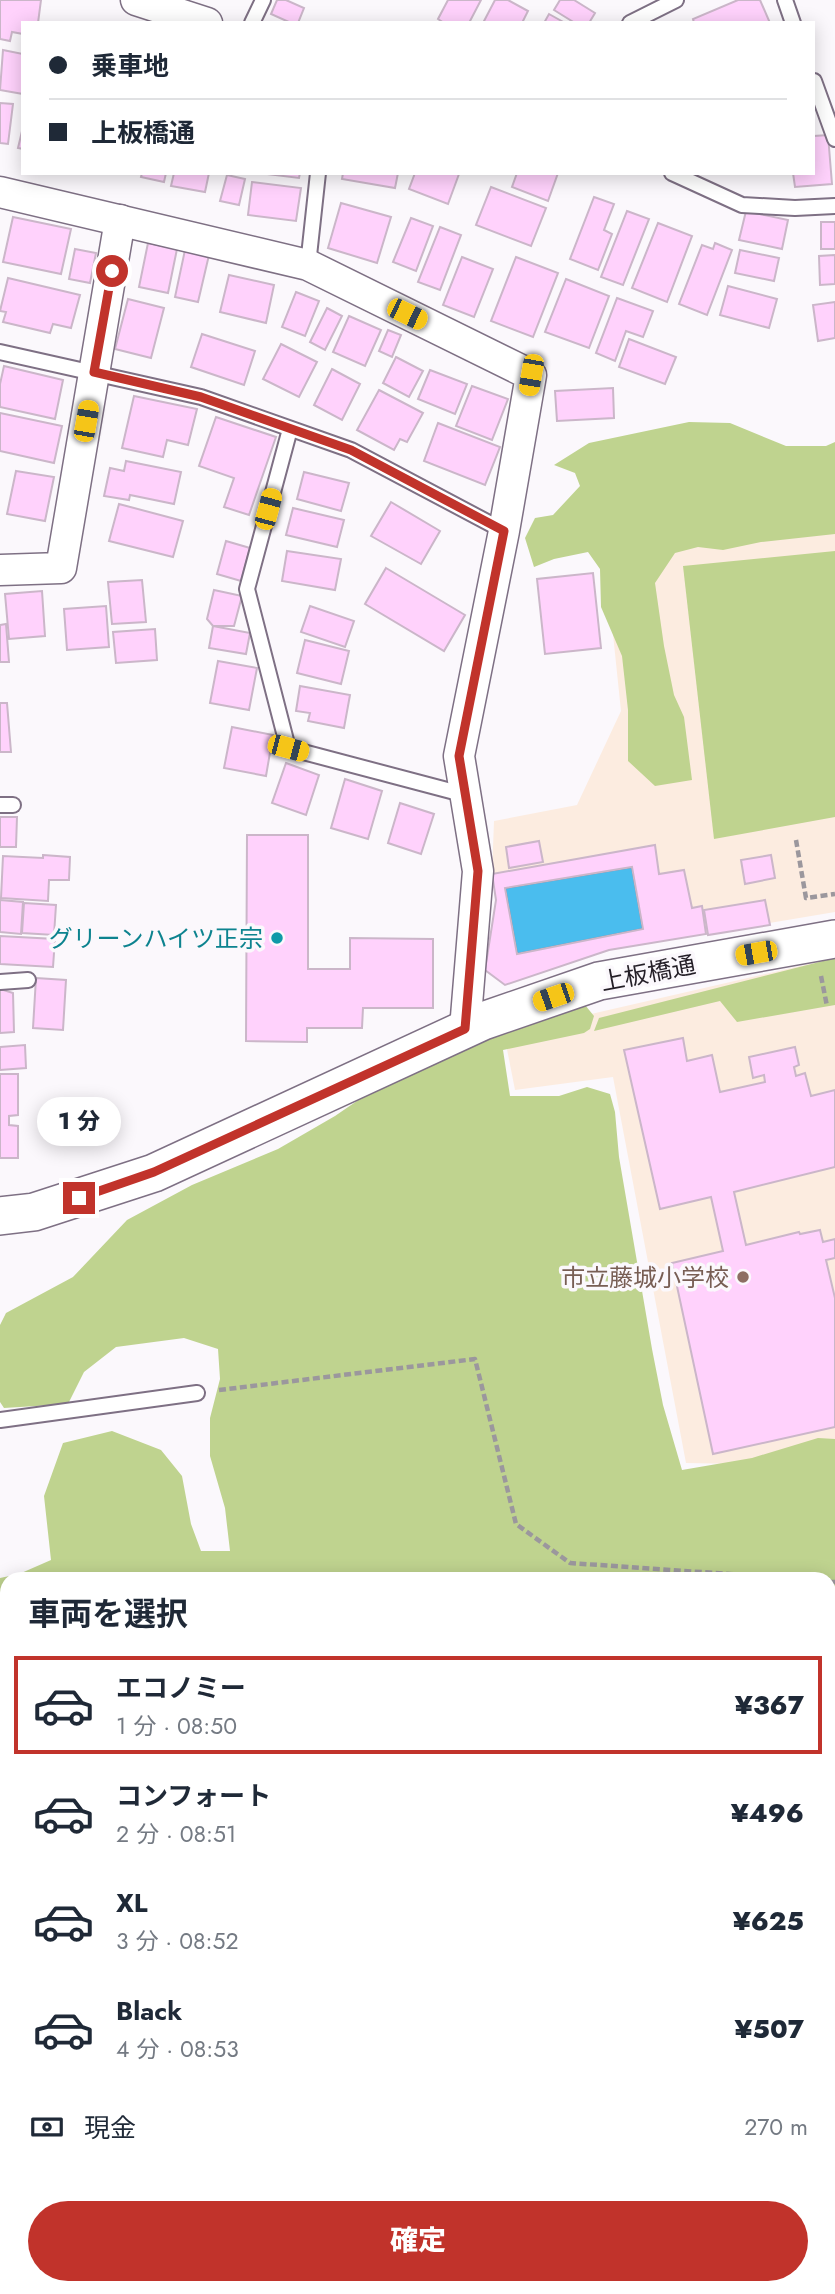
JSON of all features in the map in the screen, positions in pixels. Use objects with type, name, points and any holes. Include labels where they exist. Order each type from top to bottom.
[{"type":"street","points":[[136,0],[201,21]]},
{"type":"street","points":[[0,192],[308,265],[531,375],[504,531],[459,756],[478,871],[465,1029]]},
{"type":"street","points":[[0,570],[61,568],[120,220]]},
{"type":"street","name":"上板橋通","points":[[0,1216],[34,1212],[154,1172],[465,1029],[599,981],[835,939]]},
{"type":"lane","points":[[253,21],[263,0]]},
{"type":"lane","points":[[634,21],[676,0]]},
{"type":"lane","points":[[785,0],[792,21]]},
{"type":"lane","points":[[815,84],[835,139]]},
{"type":"lane","points":[[308,265],[318,175]]},
{"type":"lane","points":[[677,175],[742,205],[795,208],[835,206]]},
{"type":"lane","points":[[0,352],[201,397],[351,450],[504,531]]},
{"type":"lane","points":[[290,429],[247,589],[288,748],[466,795]]},
{"type":"lane","points":[[0,982],[28,980]]},
{"type":"lane","points":[[0,1420],[197,1393]]},
{"type":"path","points":[[796,840],[806,898],[835,894]]},
{"type":"path","points":[[822,982],[827,1006]]},
{"type":"path","points":[[197,1393],[475,1359],[516,1524],[570,1563],[700,1572]]},
{"type":"shaded area","points":[[835,529],[835,912],[609,950],[505,985],[485,970],[496,900],[492,874],[494,821],[577,805],[621,711],[604,548]]},
{"type":"shaded area","name":"市立藤城小学校","points":[[835,958],[835,1466],[686,1463],[613,1077],[515,1090],[504,1034]]},
{"type":"green space","points":[[689,422],[730,423],[786,446],[826,446],[835,442],[835,534],[761,542],[723,550],[698,547],[675,553],[655,583],[674,695],[684,717],[692,780],[655,786],[628,761],[628,710],[622,656],[601,607],[600,569],[588,552],[554,559],[534,567],[525,538],[535,518],[553,515],[580,486],[575,473],[554,465],[589,443]]},
{"type":"green space","points":[[835,551],[835,817],[714,839],[683,566]]},
{"type":"green space","points":[[835,958],[835,1005],[737,1022],[720,1001],[594,1031],[599,1018]]},
{"type":"green space","points":[[585,1005],[594,1016],[590,1029],[584,1033],[503,1050],[510,1096],[559,1096],[587,1087],[610,1094],[652,1349],[663,1405],[682,1470],[752,1458],[818,1438],[835,1439],[835,1572],[24,1572],[51,1560],[44,1496],[63,1443],[112,1431],[161,1450],[182,1476],[191,1524],[201,1551],[230,1551],[225,1508],[210,1456],[210,1418],[220,1379],[218,1349],[184,1338],[116,1347],[84,1372],[68,1404],[4,1408],[0,1402],[0,1325],[6,1313],[73,1277],[127,1220],[192,1185],[278,1149],[335,1116],[392,1077],[433,1054]]},
{"type":"water","points":[[632,867],[643,929],[517,954],[505,888]]},
{"type":"building","points":[[0,0],[41,0],[38,21],[21,21],[21,34],[12,32],[10,41],[0,39]]},
{"type":"building","points":[[277,0],[286,0],[304,8],[299,21],[287,21],[271,14]]},
{"type":"building","points":[[448,0],[481,0],[470,21],[438,19]]},
{"type":"building","points":[[495,0],[508,0],[528,11],[523,21],[484,21]]},
{"type":"building","points":[[560,0],[574,0],[595,13],[590,21],[572,21],[554,10]]},
{"type":"building","points":[[738,0],[760,0],[769,21],[694,21]]},
{"type":"building","points":[[549,14],[561,21],[545,21]]},
{"type":"building","points":[[3,50],[21,54],[21,94],[0,90]]},
{"type":"building","points":[[0,103],[13,104],[8,144],[0,143]]},
{"type":"building","points":[[828,135],[832,184],[795,187],[793,175],[815,175],[815,136]]},
{"type":"building","points":[[142,175],[166,175],[164,182]]},
{"type":"building","points":[[174,175],[209,175],[205,192],[171,186]]},
{"type":"building","points":[[227,175],[245,179],[239,205],[220,201]]},
{"type":"building","points":[[275,175],[300,175],[299,178]]},
{"type":"building","points":[[343,175],[398,175],[395,188],[342,179]]},
{"type":"building","points":[[414,175],[459,175],[448,204],[409,189]]},
{"type":"building","points":[[516,175],[557,175],[548,201],[512,187]]},
{"type":"building","points":[[252,182],[301,188],[296,221],[248,215]]},
{"type":"building","points":[[491,187],[546,208],[531,246],[476,225]]},
{"type":"building","points":[[594,197],[614,204],[604,230],[612,234],[598,270],[570,259]]},
{"type":"building","points":[[341,203],[391,217],[377,263],[328,248]]},
{"type":"building","points":[[627,211],[649,219],[623,285],[601,277]]},
{"type":"building","points":[[746,211],[788,220],[782,249],[739,240]]},
{"type":"building","points":[[13,217],[71,229],[61,274],[3,262]]},
{"type":"building","points":[[411,218],[433,226],[416,271],[393,262]]},
{"type":"building","points":[[821,222],[835,222],[835,249],[821,249]]},
{"type":"building","points":[[658,223],[692,236],[667,302],[632,288]]},
{"type":"building","points":[[440,227],[461,235],[440,290],[418,282]]},
{"type":"building","points":[[148,243],[177,249],[168,293],[139,287]]},
{"type":"building","points":[[715,243],[732,250],[707,315],[679,304],[702,245],[713,249]]},
{"type":"building","points":[[75,249],[96,253],[90,283],[69,279]]},
{"type":"building","points":[[185,250],[209,255],[198,302],[175,297]]},
{"type":"building","points":[[740,250],[779,258],[774,281],[735,273]]},
{"type":"building","points":[[835,255],[835,284],[820,285],[819,256]]},
{"type":"building","points":[[462,257],[493,269],[474,317],[443,305]]},
{"type":"building","points":[[516,257],[558,273],[533,337],[491,321]]},
{"type":"building","points":[[229,275],[274,285],[266,323],[220,312]]},
{"type":"building","points":[[8,278],[80,295],[71,328],[53,324],[50,333],[3,322],[6,312],[0,311]]},
{"type":"building","points":[[566,279],[609,296],[589,348],[545,332]]},
{"type":"building","points":[[728,286],[777,299],[769,328],[720,315]]},
{"type":"building","points":[[296,292],[319,301],[305,336],[282,327]]},
{"type":"building","points":[[617,298],[653,311],[643,337],[626,331],[615,361],[596,353]]},
{"type":"building","points":[[128,299],[164,308],[151,358],[115,349]]},
{"type":"building","points":[[835,302],[835,338],[818,341],[813,305]]},
{"type":"building","points":[[327,308],[342,316],[325,350],[310,342]]},
{"type":"building","points":[[349,316],[381,330],[365,366],[333,352]]},
{"type":"building","points":[[388,330],[401,335],[392,357],[379,351]]},
{"type":"building","points":[[202,334],[255,351],[244,385],[191,367]]},
{"type":"building","points":[[629,339],[676,357],[665,384],[619,367]]},
{"type":"building","points":[[281,344],[317,362],[299,397],[263,379]]},
{"type":"building","points":[[396,357],[423,371],[409,397],[383,383]]},
{"type":"building","points":[[4,366],[63,380],[55,419],[0,407],[0,384]]},
{"type":"building","points":[[332,369],[360,384],[342,420],[314,405]]},
{"type":"building","points":[[430,370],[467,384],[455,414],[418,399]]},
{"type":"building","points":[[472,386],[508,399],[492,440],[456,426]]},
{"type":"building","points":[[613,388],[614,418],[557,421],[555,391]]},
{"type":"building","points":[[379,390],[423,413],[407,442],[400,439],[394,450],[357,430]]},
{"type":"building","points":[[134,396],[197,409],[188,445],[167,440],[163,457],[122,448]]},
{"type":"building","points":[[0,413],[62,426],[54,463],[0,451]]},
{"type":"building","points":[[216,417],[276,437],[249,515],[224,507],[234,478],[199,466]]},
{"type":"building","points":[[438,423],[500,447],[485,485],[424,461]]},
{"type":"building","points":[[126,461],[181,472],[174,504],[130,495],[129,500],[104,496],[110,468],[124,471]]},
{"type":"building","points":[[16,471],[54,477],[45,521],[7,514]]},
{"type":"building","points":[[304,472],[349,483],[341,511],[297,499]]},
{"type":"building","points":[[391,502],[440,531],[421,564],[371,536]]},
{"type":"building","points":[[119,504],[183,521],[173,557],[109,541]]},
{"type":"building","points":[[293,508],[344,520],[337,547],[286,535]]},
{"type":"building","points":[[226,541],[250,548],[241,581],[217,574]]},
{"type":"building","points":[[287,551],[341,559],[335,590],[282,581]]},
{"type":"building","points":[[386,568],[465,615],[444,651],[365,604]]},
{"type":"building","points":[[593,573],[601,648],[545,654],[537,579]]},
{"type":"building","points":[[142,580],[146,622],[112,624],[108,582]]},
{"type":"building","points":[[214,590],[242,596],[234,626],[213,626],[207,619]]},
{"type":"building","points":[[42,591],[45,636],[9,639],[5,594]]},
{"type":"building","points":[[106,606],[109,647],[67,650],[64,609]]},
{"type":"building","points":[[310,606],[354,621],[345,647],[301,632]]},
{"type":"building","points":[[6,624],[9,662],[0,662],[0,625]]},
{"type":"building","points":[[213,626],[250,633],[246,654],[209,648]]},
{"type":"building","points":[[155,629],[157,660],[116,663],[113,632]]},
{"type":"building","points":[[305,640],[349,651],[341,684],[297,673]]},
{"type":"building","points":[[218,661],[257,668],[249,710],[210,703]]},
{"type":"building","points":[[300,686],[350,695],[344,728],[308,721],[310,713],[296,711]]},
{"type":"building","points":[[0,703],[7,703],[11,752],[0,752]]},
{"type":"building","points":[[232,727],[273,735],[266,776],[224,768]]},
{"type":"building","points":[[286,763],[319,775],[306,815],[272,803]]},
{"type":"building","points":[[345,779],[382,791],[368,839],[331,828]]},
{"type":"building","points":[[400,803],[434,814],[421,854],[388,843]]},
{"type":"building","points":[[0,817],[17,817],[16,847],[0,847]]},
{"type":"building","name":"グリーンハイツ正宗","points":[[247,835],[308,835],[308,969],[350,969],[350,938],[433,939],[433,1008],[363,1008],[362,1028],[307,1028],[307,1042],[246,1041]]},
{"type":"building","points":[[539,841],[543,862],[509,868],[506,847]]},
{"type":"building","points":[[655,845],[659,874],[684,870],[692,908],[702,906],[706,934],[609,950],[505,985],[485,970],[496,900],[492,874]],"holes":[[[632,867],[643,929],[517,954],[505,888]]]},
{"type":"building","points":[[43,855],[70,857],[69,880],[49,880],[48,901],[1,898],[3,856],[43,858]]},
{"type":"building","points":[[771,855],[775,878],[745,884],[741,860]]},
{"type":"building","points":[[0,900],[23,902],[21,934],[0,932]]},
{"type":"building","points":[[765,900],[770,925],[708,935],[704,910]]},
{"type":"building","points":[[24,903],[56,905],[54,935],[22,933]]},
{"type":"building","points":[[0,936],[55,939],[53,967],[0,964]]},
{"type":"building","points":[[36,978],[66,980],[63,1030],[33,1028]]},
{"type":"building","points":[[0,989],[13,993],[14,1032],[0,1033]]},
{"type":"building","points":[[683,1038],[687,1061],[712,1055],[720,1092],[765,1082],[764,1075],[753,1078],[749,1057],[795,1047],[799,1065],[794,1067],[796,1076],[805,1073],[811,1096],[835,1090],[835,1167],[734,1192],[746,1245],[799,1232],[820,1230],[823,1242],[835,1239],[835,1258],[826,1260],[835,1298],[835,1427],[713,1454],[672,1263],[723,1251],[711,1197],[660,1209],[624,1050]]},
{"type":"building","points":[[25,1045],[26,1068],[0,1070],[0,1047]]},
{"type":"building","points":[[0,1074],[18,1074],[18,1115],[9,1116],[9,1125],[18,1126],[18,1158],[0,1158]]},
{"type":"place","name":"グリーンハイツ正宗","points":[[277,938]]},
{"type":"place","name":"市立藤城小学校","points":[[743,1277]]},
{"type":"route","points":[[79,1198],[154,1172],[465,1029],[478,871],[459,756],[504,531],[351,450],[201,397],[94,372],[112,271]]}]
